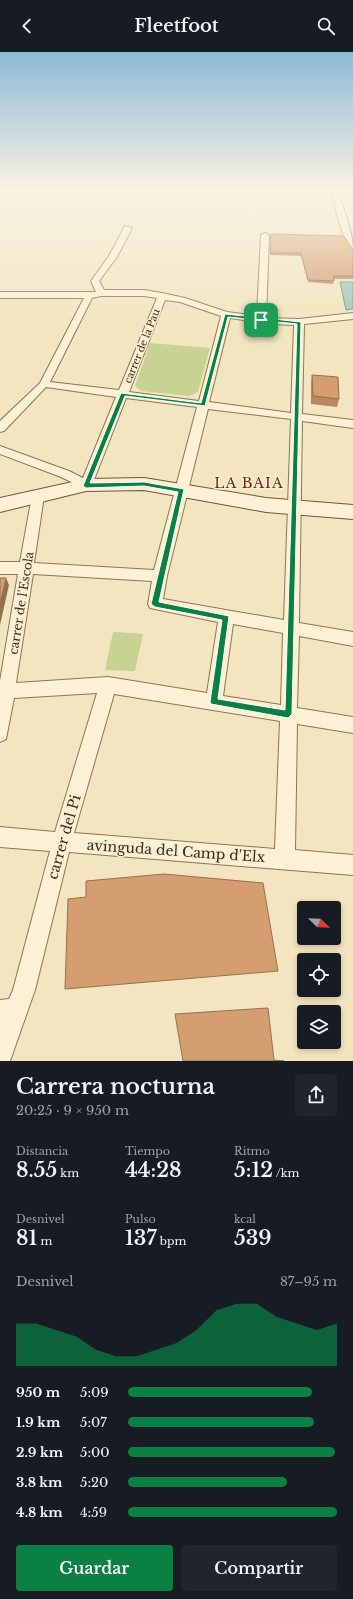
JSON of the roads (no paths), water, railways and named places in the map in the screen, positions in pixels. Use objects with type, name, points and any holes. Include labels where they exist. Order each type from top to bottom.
[{"type":"main road","points":[[0,505],[86,486],[144,484],[266,504],[353,512]]},
{"type":"street","points":[[0,428],[44,384],[94,295],[94,281],[113,257],[123,238]]},
{"type":"street","points":[[261,320],[265,238]]},
{"type":"street","points":[[0,295],[94,295],[122,292],[162,296],[182,300],[226,315],[261,320],[299,322],[353,316]]},
{"type":"street","name":"carrer de la Pau","points":[[86,486],[162,296]]},
{"type":"street","points":[[226,315],[160,576],[155,604],[226,618],[353,639]]},
{"type":"street","points":[[285,859],[299,322]]},
{"type":"street","points":[[44,384],[353,424]]},
{"type":"street","points":[[0,450],[65,474],[86,486]]},
{"type":"street","name":"carrer de l'Escola","points":[[0,733],[38,496]]},
{"type":"street","points":[[0,568],[26,568],[160,576]]},
{"type":"street","points":[[214,702],[226,618]]},
{"type":"street","points":[[7,691],[108,685],[353,725]]},
{"type":"street","name":"carrer del Pi","points":[[0,1055],[13,1004],[108,685]]},
{"type":"street","name":"avinguda del Camp d'Elx","points":[[0,837],[353,865]]},
{"type":"water","points":[[340,282],[353,282],[353,309],[346,310]]},
{"type":"district","name":"LA BAIA","points":[[249,483]]}]
